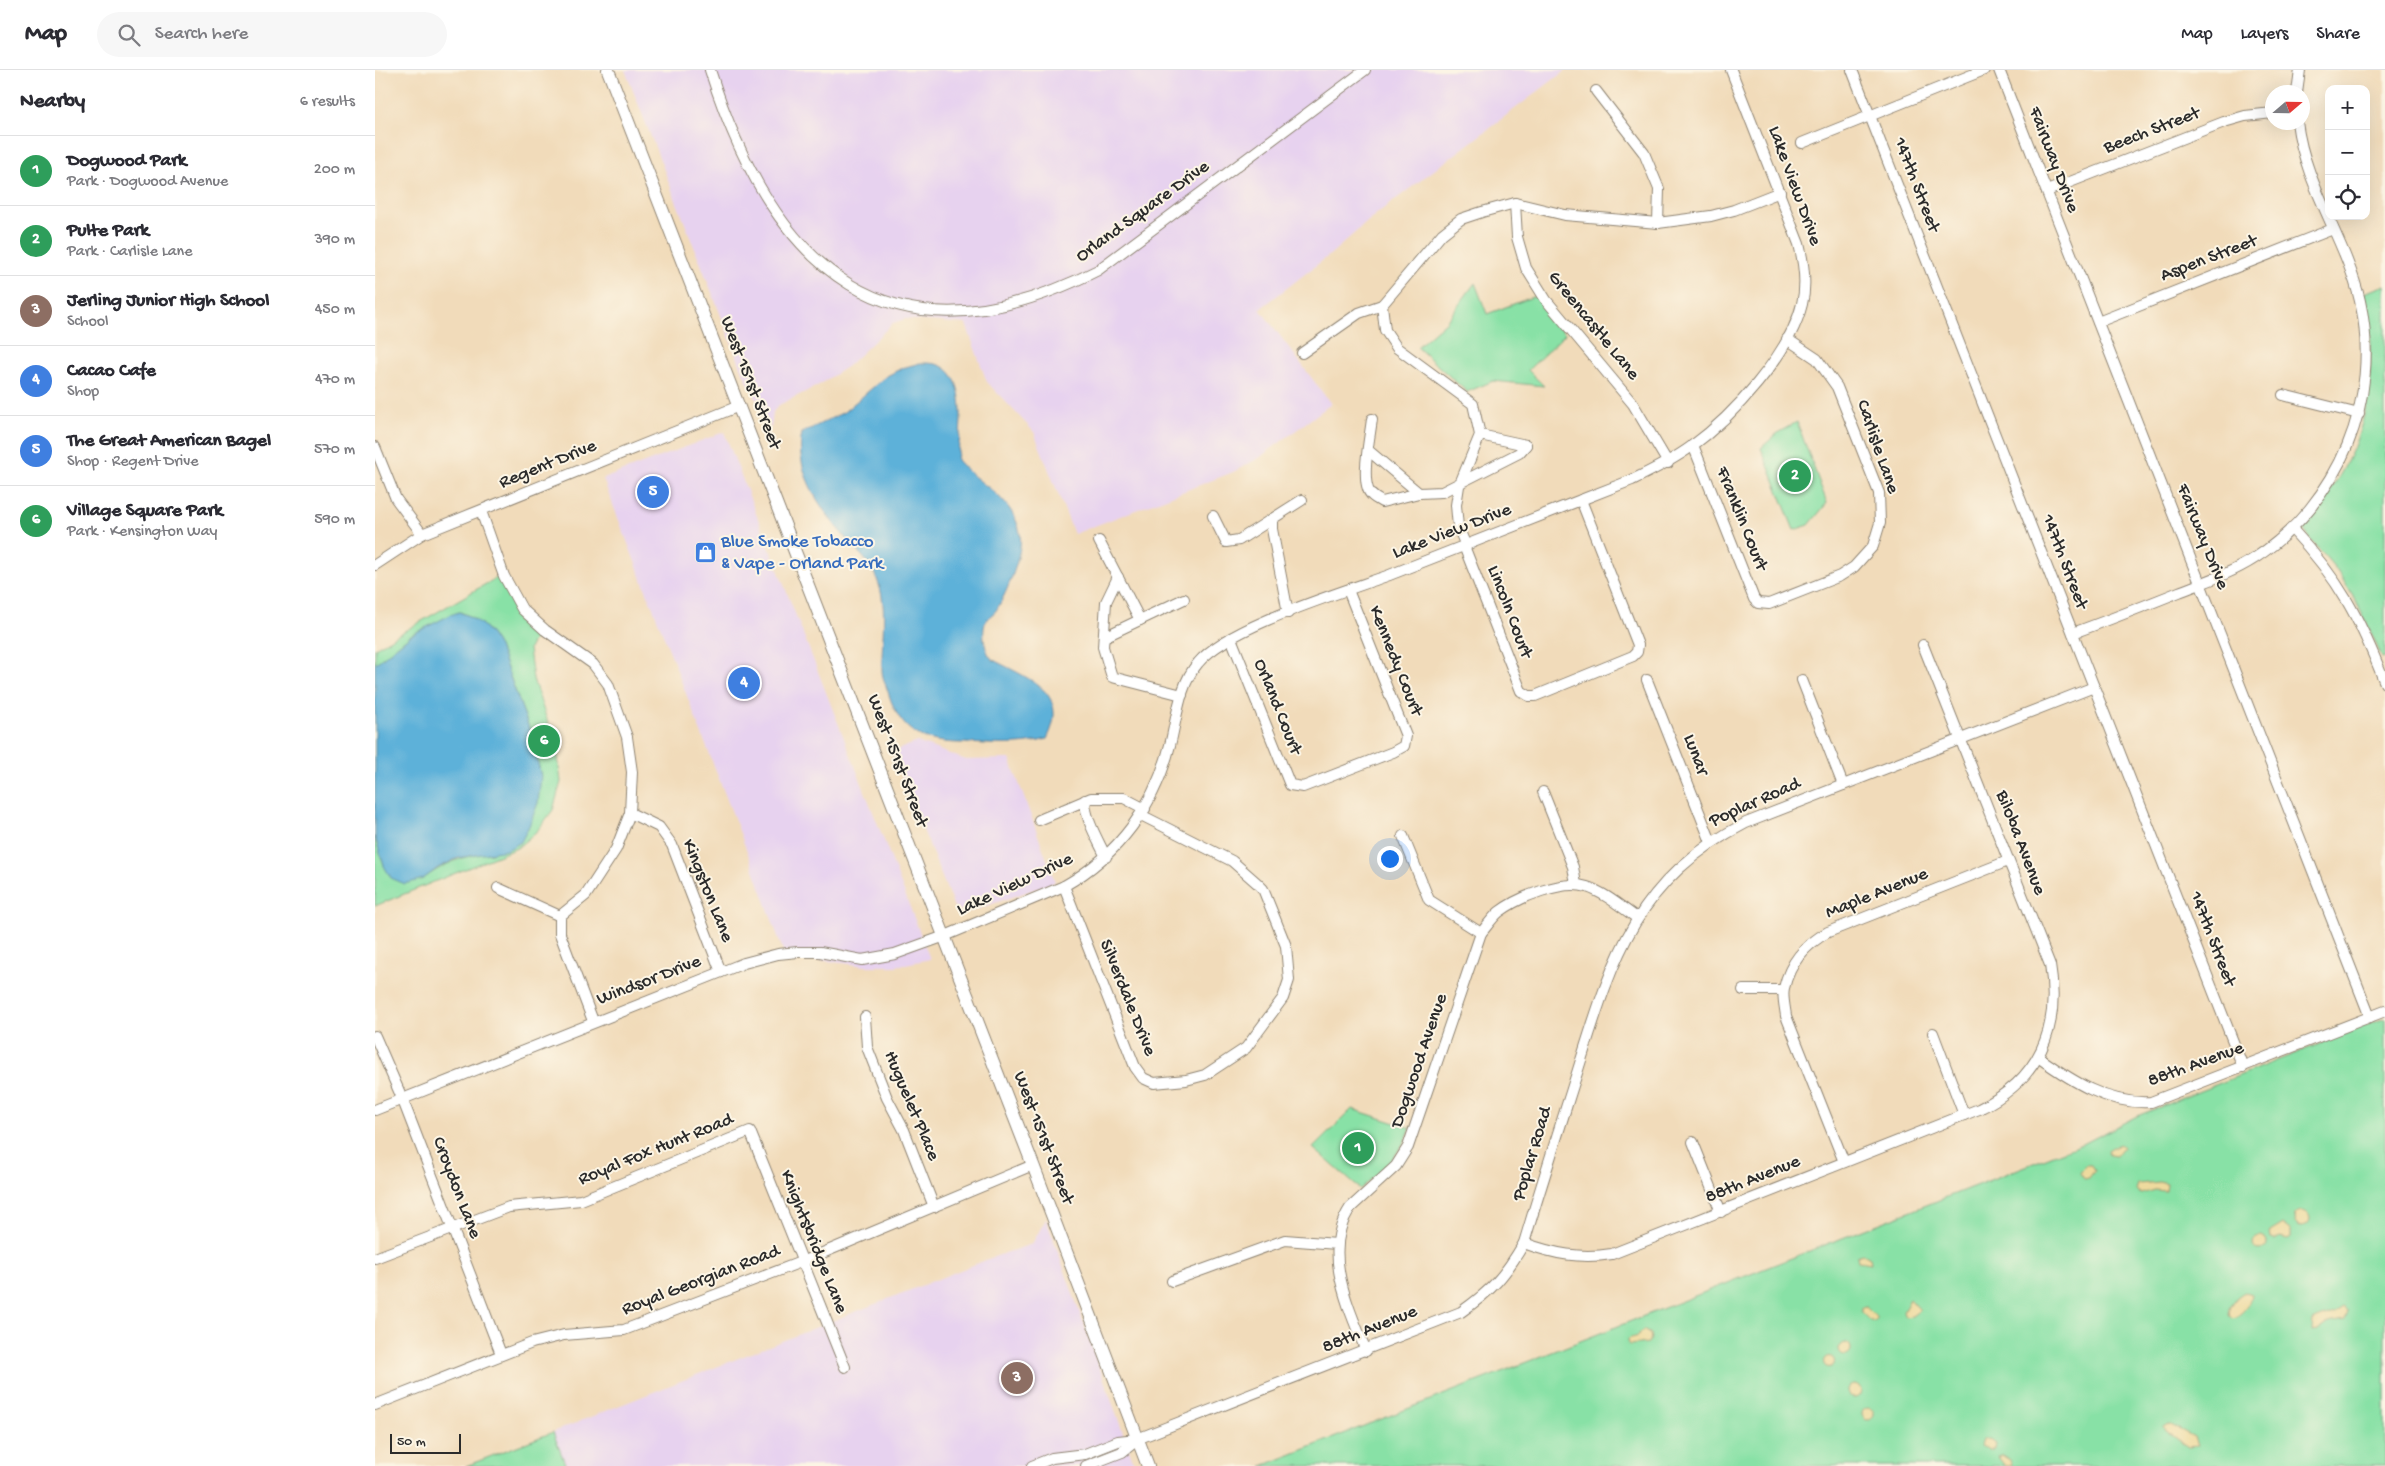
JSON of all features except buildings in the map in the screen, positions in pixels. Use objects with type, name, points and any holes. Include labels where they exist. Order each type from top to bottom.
[{"type":"street","name":"West 151st Street","points":[[608,70],[945,936],[1148,1466]]},
{"type":"street","name":"Orland Square Drive","points":[[710,70],[729,123],[750,170],[783,224],[811,255],[848,284],[881,300],[925,310],[961,312],[1004,307],[1055,291],[1098,270],[1365,70]]},
{"type":"street","name":"Lake View Drive","points":[[945,936],[1064,886],[1080,877],[1106,857],[1143,812],[1163,768],[1182,695],[1197,663],[1208,652],[1231,638],[1288,613],[1632,480],[1667,463],[1693,446],[1749,393],[1766,372],[1798,319],[1805,276],[1799,244],[1731,70]]},
{"type":"street","name":"147th Street","points":[[1852,70],[2243,1067]]},
{"type":"street","points":[[1802,143],[1984,70]]},
{"type":"street","name":"Fairway Drive","points":[[1999,70],[2202,584],[2370,1017]]},
{"type":"street","points":[[2298,85],[2300,70]]},
{"type":"street","points":[[1596,91],[1644,153],[1659,189],[1658,223]]},
{"type":"street","name":"Beech Street","points":[[2047,191],[2223,122],[2245,116],[2265,114]]},
{"type":"street","points":[[2073,633],[2202,584],[2254,559],[2293,529],[2314,504],[2334,474],[2349,443],[2359,414],[2364,390],[2364,324],[2358,292],[2303,152],[2299,130]]},
{"type":"street","points":[[1302,353],[1359,313],[1382,305],[1442,234],[1461,220],[1515,203],[1565,215],[1658,223],[1711,216],[1734,210],[1780,192]]},
{"type":"street","name":"Greencastle Lane","points":[[1515,203],[1517,237],[1526,268],[1546,300],[1633,404],[1667,463]]},
{"type":"street","name":"Aspen Street","points":[[2098,322],[2333,229]]},
{"type":"street","points":[[1372,418],[1366,475],[1368,490],[1373,497],[1382,502],[1419,493],[1442,492],[1459,486],[1519,452],[1526,445],[1480,435],[1473,404],[1397,348],[1385,330],[1382,305]]},
{"type":"street","name":"Carlisle Lane","points":[[1758,603],[1769,604],[1840,576],[1854,567],[1873,546],[1880,523],[1879,493],[1837,387],[1817,359],[1787,339]]},
{"type":"street","points":[[2283,395],[2359,414]]},
{"type":"street","name":"Regent Drive","points":[[375,566],[422,534],[739,406]]},
{"type":"street","name":"Lincoln Court","points":[[1480,435],[1459,486],[1456,519],[1521,691],[1529,696],[1535,696],[1618,663],[1637,652],[1637,645],[1581,500]]},
{"type":"street","name":"Franklin Court","points":[[1693,446],[1754,599],[1758,603]]},
{"type":"street","points":[[375,447],[396,499],[422,534]]},
{"type":"street","points":[[1369,450],[1419,493]]},
{"type":"street","points":[[1213,516],[1226,542],[1239,540],[1302,500]]},
{"type":"street","points":[[481,511],[504,576],[522,609],[545,630],[593,664],[608,684],[628,745],[632,772],[629,813],[616,849],[586,895],[560,916]]},
{"type":"street","points":[[1272,519],[1272,529],[1288,613]]},
{"type":"street","points":[[2293,529],[2312,549],[2342,589],[2356,613],[2385,683]]},
{"type":"street","points":[[1099,541],[1140,620]]},
{"type":"street","points":[[1118,577],[1106,602],[1103,647],[1112,677],[1182,695]]},
{"type":"street","name":"Kennedy Court","points":[[1294,787],[1303,787],[1404,746],[1406,736],[1348,590]]},
{"type":"street","points":[[1104,637],[1184,599]]},
{"type":"street","name":"Orland Court","points":[[1231,638],[1287,780],[1294,787]]},
{"type":"street","name":"Biloba Avenue","points":[[1923,645],[2008,861],[2046,951],[2052,977],[2053,1011],[2050,1029],[2038,1057]]},
{"type":"street","name":"Lunar","points":[[1647,680],[1711,842]]},
{"type":"street","points":[[1802,680],[1843,785]]},
{"type":"street","name":"Poplar Road","points":[[1524,1243],[1602,991],[1621,947],[1637,918],[1672,873],[1711,842],[1746,823],[2094,687]]},
{"type":"street","points":[[1543,792],[1573,867],[1576,884]]},
{"type":"street","points":[[1039,820],[1085,800],[1109,796],[1124,798],[1143,812]]},
{"type":"street","points":[[1085,800],[1085,807],[1106,857]]},
{"type":"street","name":"Silverdale Drive","points":[[1064,886],[1135,1067],[1143,1078],[1148,1082],[1161,1084],[1197,1078],[1246,1048],[1283,998],[1289,980],[1286,946],[1263,889],[1238,865],[1143,812]]},
{"type":"street","name":"Kingston Lane","points":[[629,813],[659,826],[672,845],[721,972]]},
{"type":"street","points":[[1403,836],[1429,900],[1481,933]]},
{"type":"street","name":"Maple Avenue","points":[[1783,990],[1799,955],[1817,938],[2008,861]]},
{"type":"street","name":"Dogwood Avenue","points":[[1366,1351],[1342,1290],[1337,1244],[1345,1215],[1350,1208],[1396,1166],[1415,1133],[1481,933],[1499,913],[1513,904],[1551,888],[1576,884],[1596,890],[1637,918]]},
{"type":"street","points":[[498,888],[560,916]]},
{"type":"street","points":[[560,916],[560,934],[593,1021]]},
{"type":"street","name":"Windsor Drive","points":[[375,1110],[593,1021],[764,957],[798,952],[820,952],[862,960],[895,954],[945,936]]},
{"type":"street","points":[[1743,990],[1783,990],[1786,1016],[1790,1028],[1844,1162]]},
{"type":"street","name":"88th Avenue","points":[[1032,1466],[1053,1458],[1085,1454],[1118,1441],[1137,1439],[1366,1351],[1461,1312],[1486,1294],[1507,1272],[1524,1243],[1566,1255],[1583,1257],[1604,1255],[1721,1212],[1965,1115],[2003,1096],[2022,1079],[2038,1057],[2103,1096],[2136,1103],[2163,1099],[2385,1011]]},
{"type":"street","name":"Huguelet Place","points":[[865,1017],[867,1048],[887,1098],[904,1130],[934,1207]]},
{"type":"street","points":[[1933,1033],[1965,1115]]},
{"type":"street","name":"Croydon Lane","points":[[375,1036],[402,1098],[501,1354]]},
{"type":"street","name":"Royal Fox Hunt Road","points":[[375,1258],[453,1227],[509,1208],[581,1200],[750,1131]]},
{"type":"street","name":"Knightsbridge Lane","points":[[750,1131],[801,1262],[845,1367]]},
{"type":"street","points":[[1693,1142],[1721,1212]]},
{"type":"street","name":"Royal Georgian Road","points":[[375,1405],[501,1354],[557,1336],[624,1330],[801,1262],[1033,1165]]},
{"type":"street","points":[[1172,1281],[1285,1240],[1337,1244]]},
{"type":"street","name":"88th Avenue","points":[[1085,1466],[1122,1452],[1137,1439]]},
{"type":"shaded area","points":[[625,70],[1566,70],[1375,215],[1332,253],[1260,309],[1331,404],[1259,458],[1233,472],[1074,534],[1034,432],[987,382],[966,324],[905,319],[893,323],[848,366],[817,386],[779,405],[773,412],[771,429],[743,372]]},
{"type":"shaded area","points":[[724,432],[930,959],[896,966],[865,966],[820,960],[786,959],[752,864],[603,479]]},
{"type":"shaded area","points":[[917,742],[966,760],[1010,759],[1055,882],[972,911],[964,912],[954,907],[892,752]]},
{"type":"shaded area","points":[[1046,1219],[1135,1466],[566,1466],[553,1432],[991,1258],[1032,1244]]},
{"type":"green space","points":[[1475,283],[1487,314],[1535,296],[1565,334],[1528,370],[1544,386],[1493,381],[1467,392],[1417,347],[1446,322]]},
{"type":"green space","points":[[2385,285],[2385,657],[2382,658],[2367,623],[2349,590],[2335,568],[2303,529],[2312,513],[2337,480],[2349,458],[2358,435],[2369,389],[2370,341],[2364,293]]},
{"type":"green space","points":[[1797,422],[1827,503],[1809,525],[1794,530],[1761,448],[1779,432]]},
{"type":"green space","points":[[498,577],[512,601],[538,631],[529,649],[533,679],[557,749],[561,782],[553,810],[537,831],[517,848],[375,906],[375,837],[384,866],[423,879],[439,868],[456,860],[473,855],[492,853],[541,776],[531,733],[499,647],[478,621],[460,612],[411,635],[375,664],[375,648]]},
{"type":"green space","points":[[2385,1018],[2385,1466],[1262,1466],[2087,1142],[2137,1116]]},
{"type":"green space","points":[[1352,1109],[1411,1128],[1407,1138],[1390,1162],[1360,1189],[1313,1148]]},
{"type":"green space","points":[[553,1432],[566,1466],[466,1466]]},
{"type":"sand","points":[[2120,1144],[2123,1147],[2116,1156],[2109,1155],[2108,1151]]},
{"type":"sand","points":[[2086,1165],[2092,1165],[2095,1170],[2089,1178],[2084,1179],[2080,1173]]},
{"type":"sand","points":[[2160,1182],[2167,1184],[2166,1191],[2154,1190],[2141,1194],[2136,1190],[2138,1184]]},
{"type":"sand","points":[[2302,1211],[2308,1213],[2310,1219],[2308,1225],[2302,1227],[2296,1225],[2294,1219],[2296,1213]]},
{"type":"sand","points":[[2283,1224],[2291,1230],[2291,1237],[2288,1239],[2280,1237],[2275,1240],[2271,1239],[2270,1232]]},
{"type":"sand","points":[[2257,1236],[2263,1236],[2267,1243],[2263,1250],[2257,1250],[2253,1246],[2253,1240]]},
{"type":"sand","points":[[1863,1254],[1870,1258],[1871,1263],[1858,1261],[1857,1256]]},
{"type":"sand","points":[[2245,1292],[2251,1294],[2249,1302],[2242,1312],[2232,1318],[2229,1314],[2232,1304],[2236,1298]]},
{"type":"sand","points":[[1910,1299],[1920,1310],[1912,1316],[1905,1317],[1903,1312]]},
{"type":"sand","points":[[1866,1307],[1876,1317],[1876,1321],[1870,1321],[1861,1312],[1861,1308]]},
{"type":"sand","points":[[2343,1308],[2348,1312],[2345,1320],[2328,1323],[2318,1330],[2312,1331],[2313,1321]]},
{"type":"sand","points":[[1643,1330],[1650,1334],[1651,1339],[1648,1343],[1629,1345],[1628,1339],[1637,1336]]},
{"type":"sand","points":[[1843,1343],[1847,1343],[1851,1349],[1847,1355],[1843,1355],[1839,1351],[1839,1347]]},
{"type":"sand","points":[[1829,1356],[1835,1362],[1829,1368],[1823,1362]]},
{"type":"sand","points":[[1854,1384],[1859,1386],[1861,1391],[1859,1396],[1854,1398],[1849,1396],[1847,1391],[1849,1386]]},
{"type":"sand","points":[[1866,1408],[1870,1408],[1874,1414],[1870,1420],[1866,1420],[1862,1416],[1862,1412]]},
{"type":"sand","points":[[2169,1424],[2194,1437],[2197,1446],[2188,1447],[2166,1432],[2164,1427]]},
{"type":"sand","points":[[1989,1439],[1996,1443],[1995,1450],[1981,1446],[1983,1440]]},
{"type":"sand","points":[[2002,1455],[2010,1460],[2012,1466],[2005,1466],[1998,1457]]},
{"type":"water","points":[[920,363],[936,364],[947,370],[954,379],[959,391],[961,406],[957,460],[1002,500],[1016,520],[1021,541],[1017,561],[1001,602],[985,623],[984,642],[992,659],[1034,682],[1049,696],[1054,714],[1047,739],[1017,744],[950,743],[927,738],[908,728],[894,709],[883,676],[884,620],[879,584],[869,565],[840,532],[821,506],[807,478],[800,448],[802,433],[844,412],[885,377],[902,368]]},
{"type":"water","points":[[459,612],[483,625],[499,647],[531,733],[541,776],[538,803],[521,842],[507,850],[458,858],[438,868],[423,879],[405,884],[391,878],[384,866],[375,837],[375,664],[411,635]]},
{"type":"place","name":"Pulte Park","points":[[1795,476]]},
{"type":"place","name":"The Great American Bagel","points":[[653,492]]},
{"type":"place","name":"Blue Smoke Tobacco & Vape - Orland Park","points":[[705,553]]},
{"type":"place","name":"Cacao Cafe","points":[[744,683]]},
{"type":"place","name":"Village Square Park","points":[[544,741]]},
{"type":"place","name":"Dogwood Park","points":[[1358,1148]]},
{"type":"place","name":"Jerling Junior High School","points":[[1017,1378]]}]
